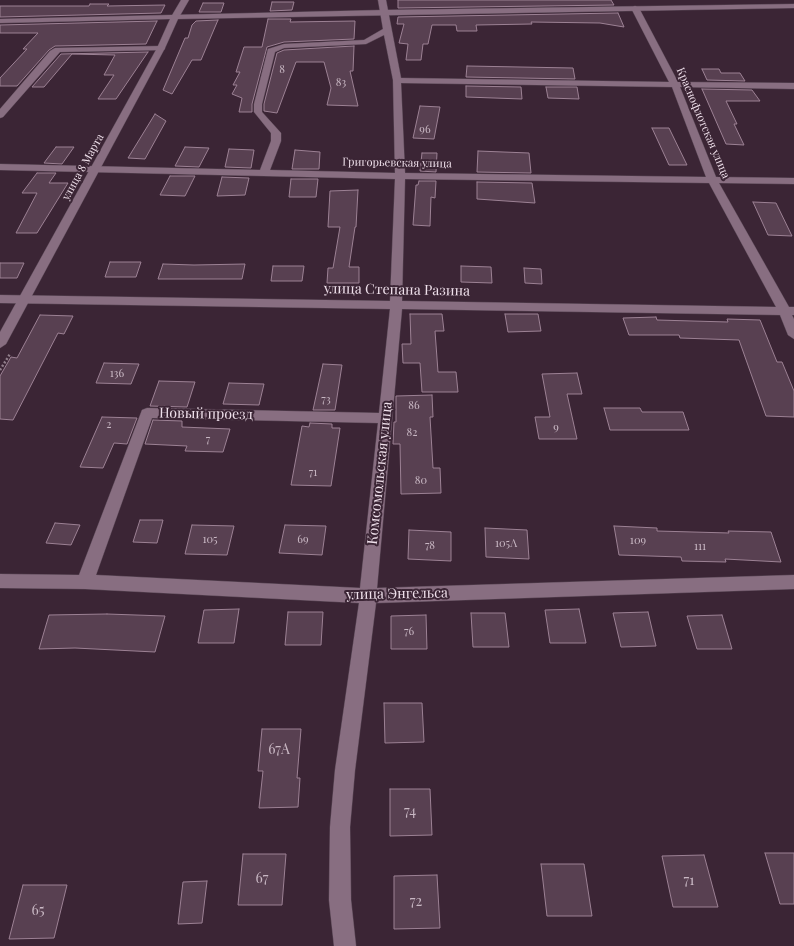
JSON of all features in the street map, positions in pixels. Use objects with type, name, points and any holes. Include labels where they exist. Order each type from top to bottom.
[{"type":"street","name":"улица 8 Марта","points":[[0,344],[162,48],[185,0]]},
{"type":"street","points":[[0,21],[176,17],[382,6],[633,4],[794,6]]},
{"type":"street","name":"Краснофлотская улица","points":[[633,4],[676,84],[712,179],[789,310],[794,335]]},
{"type":"street","name":"Комсомольская улица","points":[[345,946],[340,900],[340,827],[345,770],[368,596],[396,305],[400,176],[397,80],[382,6]]},
{"type":"street","points":[[264,173],[276,141],[276,133],[258,112],[258,104],[271,51],[284,46],[366,42],[386,30]]},
{"type":"street","points":[[0,115],[53,53],[58,50],[162,48]]},
{"type":"street","points":[[397,80],[794,86]]},
{"type":"street","name":"Григорьевская улица","points":[[0,167],[400,176],[794,181]]},
{"type":"street","name":"улица Степана Разина","points":[[0,299],[789,310]]},
{"type":"street","name":"Новый проезд","points":[[85,582],[147,413],[385,418]]},
{"type":"street","name":"улица Энгельса","points":[[0,581],[85,582],[368,596],[794,582]]},
{"type":"path","points":[[0,370],[12,350]]},
{"type":"building","points":[[398,0],[611,0],[614,5],[398,8]]},
{"type":"building","points":[[272,2],[294,2],[292,10],[270,11]]},
{"type":"building","points":[[203,3],[224,3],[221,12],[199,12]]},
{"type":"building","points":[[90,4],[109,4],[107,6],[165,5],[161,13],[0,17],[0,6],[89,6]]},
{"type":"building","points":[[618,13],[624,27],[600,23],[531,22],[532,24],[476,25],[477,31],[457,31],[456,25],[432,25],[428,44],[423,44],[421,60],[406,60],[408,44],[399,43],[404,24],[397,24],[398,17]]},
{"type":"building","points":[[268,19],[291,19],[290,22],[355,21],[354,39],[284,42],[267,47],[252,104],[252,112],[239,112],[242,98],[232,94],[237,85],[233,85],[240,72],[236,72],[244,47],[262,47]]},
{"type":"building","points":[[218,20],[201,60],[192,60],[172,94],[163,90],[185,38],[188,38],[192,25],[196,21]]},
{"type":"building","points":[[157,21],[146,44],[55,46],[49,50],[17,86],[0,86],[0,78],[27,49],[23,49],[38,33],[0,33],[0,25]]},
{"type":"building","points":[[354,46],[353,71],[350,71],[358,106],[327,105],[331,88],[324,62],[296,62],[277,113],[264,111],[264,104],[277,53],[284,50]]},
{"type":"building","points":[[148,52],[116,99],[98,99],[114,75],[104,75],[115,55],[72,54],[44,87],[32,87],[61,54]]},
{"type":"building","points":[[467,66],[573,68],[575,79],[466,77]]},
{"type":"building","points":[[702,69],[719,69],[721,73],[740,73],[745,81],[707,80]]},
{"type":"building","points":[[466,86],[521,87],[522,99],[466,97]]},
{"type":"building","points":[[546,87],[577,87],[579,99],[548,98]]},
{"type":"building","points":[[702,89],[752,90],[760,101],[726,101],[744,145],[726,144]]},
{"type":"building","points":[[420,106],[440,107],[434,139],[413,138]]},
{"type":"building","points":[[155,114],[166,121],[145,159],[128,158]]},
{"type":"building","points":[[652,128],[669,128],[687,165],[669,165]]},
{"type":"building","points":[[56,147],[74,147],[62,164],[44,163]]},
{"type":"building","points":[[185,147],[209,148],[199,167],[175,166]]},
{"type":"building","points":[[229,149],[254,150],[251,168],[225,167]]},
{"type":"building","points":[[295,150],[320,152],[319,169],[292,169]]},
{"type":"building","points":[[478,151],[529,153],[531,173],[477,172]]},
{"type":"building","points":[[422,153],[437,153],[436,172],[420,171]]},
{"type":"building","points":[[37,173],[56,173],[49,183],[68,183],[37,233],[16,233],[37,193],[22,193]]},
{"type":"building","points":[[170,176],[195,176],[185,196],[160,195]]},
{"type":"building","points":[[222,177],[249,178],[245,195],[217,196]]},
{"type":"building","points":[[291,179],[318,179],[316,197],[289,197]]},
{"type":"building","points":[[419,181],[436,181],[435,198],[431,197],[430,226],[413,225],[416,185],[418,185]]},
{"type":"building","points":[[477,182],[532,183],[535,203],[477,199]]},
{"type":"building","points":[[358,190],[356,227],[349,267],[359,267],[359,283],[327,283],[328,268],[333,268],[340,227],[328,227],[330,191]]},
{"type":"building","points":[[753,202],[776,203],[792,236],[768,235]]},
{"type":"building","points":[[110,262],[141,262],[136,277],[105,277]]},
{"type":"building","points":[[0,263],[24,263],[17,278],[0,278]]},
{"type":"building","points":[[163,264],[245,264],[242,279],[158,279]]},
{"type":"building","points":[[273,266],[304,266],[302,281],[271,281]]},
{"type":"building","points":[[461,266],[491,267],[492,283],[461,282]]},
{"type":"building","points":[[524,268],[541,269],[542,284],[525,283]]},
{"type":"building","points":[[410,314],[442,314],[444,331],[435,331],[438,372],[456,372],[458,392],[422,392],[420,363],[403,363],[402,344],[411,344]]},
{"type":"building","points":[[505,314],[538,314],[541,331],[508,332]]},
{"type":"building","points":[[40,315],[73,316],[64,334],[58,333],[13,420],[0,419],[0,376],[11,357],[17,358]]},
{"type":"building","points":[[656,317],[657,320],[728,322],[727,319],[760,320],[777,362],[782,362],[794,391],[794,417],[766,416],[739,340],[680,338],[679,335],[629,335],[623,318]]},
{"type":"building","points":[[104,363],[139,364],[131,384],[96,383]]},
{"type":"building","points":[[323,364],[342,365],[335,410],[313,410]]},
{"type":"building","points":[[577,373],[582,394],[567,394],[577,439],[539,439],[535,417],[550,417],[542,374]]},
{"type":"building","points":[[159,381],[195,382],[187,407],[150,406]]},
{"type":"building","points":[[229,383],[264,384],[259,405],[223,404]]},
{"type":"building","points":[[432,395],[433,417],[430,417],[433,468],[440,468],[441,493],[401,494],[400,444],[393,444],[394,422],[396,422],[396,396]]},
{"type":"building","points":[[604,408],[640,408],[642,412],[683,412],[689,430],[610,430]]},
{"type":"building","points":[[102,417],[137,418],[127,444],[114,443],[103,468],[80,467]]},
{"type":"building","points":[[153,420],[182,421],[182,427],[230,429],[223,452],[185,451],[187,446],[145,444]]},
{"type":"building","points":[[310,423],[332,424],[332,428],[340,428],[331,486],[291,485],[302,426],[309,427]]},
{"type":"building","points":[[140,520],[163,520],[157,543],[133,542]]},
{"type":"building","points":[[55,523],[80,525],[71,545],[46,543]]},
{"type":"building","points":[[192,525],[234,526],[227,555],[185,554]]},
{"type":"building","points":[[285,525],[326,526],[322,555],[279,553]]},
{"type":"building","points":[[614,526],[657,528],[657,531],[771,532],[781,562],[725,559],[726,562],[682,561],[681,557],[619,555]]},
{"type":"building","points":[[485,528],[527,530],[529,559],[486,557]]},
{"type":"building","points":[[409,530],[451,532],[451,561],[408,559]]},
{"type":"building","points":[[239,609],[234,643],[198,643],[204,610]]},
{"type":"building","points":[[579,609],[586,643],[550,643],[545,610]]},
{"type":"building","points":[[288,612],[323,612],[321,645],[285,645]]},
{"type":"building","points":[[648,612],[656,646],[621,647],[613,613]]},
{"type":"building","points":[[471,613],[505,613],[509,647],[473,647]]},
{"type":"building","points":[[49,615],[165,616],[155,652],[75,648],[39,649]]},
{"type":"building","points":[[426,615],[427,649],[391,649],[391,616]]},
{"type":"building","points":[[722,615],[732,649],[697,649],[687,616]]},
{"type":"building","points":[[384,703],[422,703],[424,742],[385,743]]},
{"type":"building","points":[[262,729],[301,729],[297,778],[300,778],[298,807],[259,808],[263,771],[258,771]]},
{"type":"building","points":[[390,789],[430,789],[432,835],[390,836]]},
{"type":"building","points":[[765,853],[794,853],[794,904],[780,904]]},
{"type":"building","points":[[243,854],[286,854],[282,905],[238,905]]},
{"type":"building","points":[[704,855],[718,907],[673,907],[662,856]]},
{"type":"building","points":[[541,864],[584,864],[592,916],[547,916]]},
{"type":"building","points":[[437,875],[440,928],[394,929],[394,876]]},
{"type":"building","points":[[207,881],[202,923],[178,924],[183,882]]},
{"type":"building","points":[[23,885],[67,885],[54,938],[9,939]]}]
